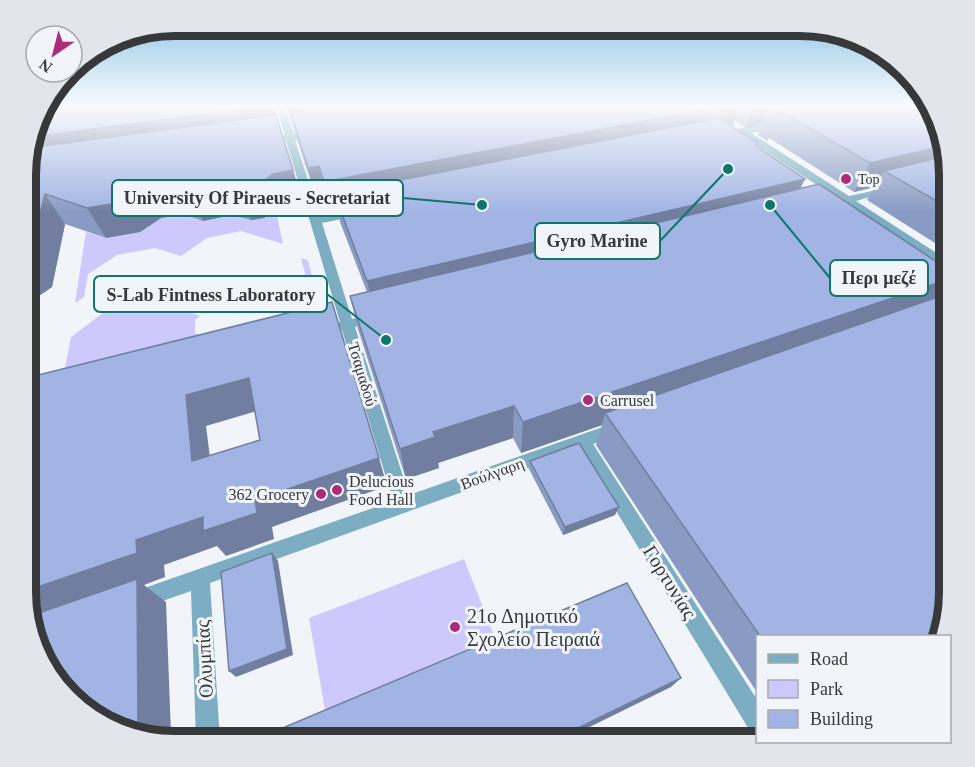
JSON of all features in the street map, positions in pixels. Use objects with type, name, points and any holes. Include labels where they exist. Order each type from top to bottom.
[{"type":"street","points":[[256,142],[264,141]]},
{"type":"street","name":"Τσαμαδού","points":[[291,141],[403,505]]},
{"type":"street","points":[[715,141],[729,151]]},
{"type":"street","points":[[757,141],[939,259]]},
{"type":"street","points":[[817,212],[848,200],[907,184]]},
{"type":"street","points":[[316,221],[363,212]]},
{"type":"street","points":[[301,336],[394,313]]},
{"type":"street","name":"Βούλγαρη","points":[[123,605],[635,422]]},
{"type":"street","name":"Γορτυνίας","points":[[582,441],[756,720]]},
{"type":"street","name":"Ολυμπίας","points":[[200,577],[208,731]]},
{"type":"green space","points":[[276,211],[283,244],[241,231],[207,238],[181,256],[155,248],[117,255],[88,274],[84,297],[75,303],[86,232],[106,238],[140,232],[161,218],[183,214],[203,221]]},
{"type":"green space","points":[[301,258],[308,260],[322,317],[64,373],[71,337],[111,307],[153,298],[200,316],[195,320],[195,333],[209,338],[315,313]]},
{"type":"green space","points":[[464,559],[495,638],[325,710],[309,618]]},
{"type":"building","points":[[83,141],[284,141],[293,170],[273,174],[254,188],[240,190],[220,185],[189,190],[169,184],[145,188],[123,202],[87,208],[45,194],[36,229],[36,175],[39,147]]},
{"type":"building","points":[[300,141],[541,141],[329,181],[324,181],[319,166],[308,168]]},
{"type":"building","points":[[602,141],[755,141],[758,143],[756,146],[805,179],[367,281],[334,193]]},
{"type":"building","points":[[832,141],[934,141],[936,148],[870,163]]},
{"type":"building","points":[[938,158],[939,202],[884,171]]},
{"type":"building","points":[[819,184],[939,263],[939,282],[523,422],[514,406],[433,432],[435,437],[400,449],[350,296]]},
{"type":"building","points":[[939,296],[939,601],[932,635],[759,635],[605,413]]},
{"type":"building","points":[[332,302],[379,458],[255,500],[257,513],[203,531],[203,517],[136,540],[137,553],[36,588],[36,376]],"holes":[[[249,378],[260,440],[192,461],[186,395]]]},
{"type":"building","points":[[579,443],[619,507],[565,527],[530,461]]},
{"type":"building","points":[[272,553],[287,649],[229,671],[221,572]]},
{"type":"building","points":[[137,579],[138,723],[134,724],[105,712],[83,697],[59,669],[50,653],[38,613]]},
{"type":"building","points":[[627,583],[681,678],[572,731],[286,731],[285,727]]},
{"type":"place","name":"Gyro Marine","points":[[728,169]]},
{"type":"place","name":"Top","points":[[846,179]]},
{"type":"place","name":"University Of Piraeus - Secretariat","points":[[482,205]]},
{"type":"place","name":"Περι μεζέ","points":[[770,205]]},
{"type":"place","name":"S-Lab Fintness Laboratory","points":[[386,340]]},
{"type":"place","name":"Carrusel","points":[[588,400]]},
{"type":"place","name":"Delucious Food Hall","points":[[337,490]]},
{"type":"place","name":"362 Grocery","points":[[321,494]]},
{"type":"place","name":"21ο Δημοτικό Σχολείο Πειραιά","points":[[455,627]]}]
